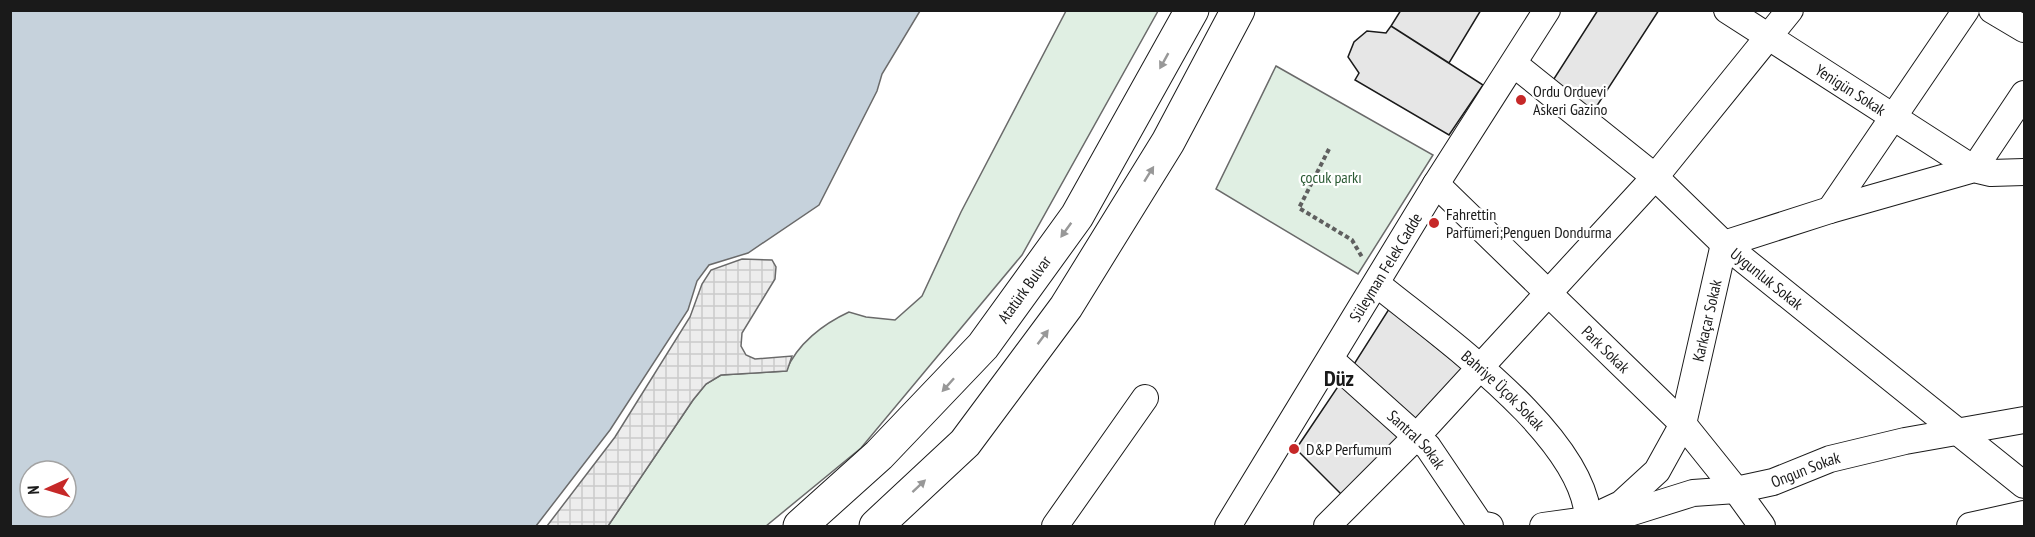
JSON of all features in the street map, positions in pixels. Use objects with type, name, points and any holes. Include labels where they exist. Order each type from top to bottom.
[{"type":"highway","name":"Atatürk Bulvar","points":[[800,526],[879,455],[983,346],[1077,216],[1192,10]]},
{"type":"highway","points":[[876,526],[965,442],[1066,307],[1168,142],[1238,10]]},
{"type":"street","name":"Süleyman Felek Cadde","points":[[1228,526],[1436,184],[1547,10]]},
{"type":"street","name":"Yenigün Sokak","points":[[1727,10],[1974,169]]},
{"type":"street","points":[[1327,526],[1417,436],[1655,177],[1770,38],[1790,10]]},
{"type":"street","points":[[1830,210],[1966,10]]},
{"type":"street","points":[[1992,10],[2025,29]]},
{"type":"street","name":"Uygunluk Sokak","points":[[1514,64],[1655,177],[1724,244],[2025,485]]},
{"type":"street","points":[[1974,169],[2025,94]]},
{"type":"street","points":[[1724,244],[1830,210],[1974,169],[1991,173],[2025,172]]},
{"type":"street","name":"Park Sokak","points":[[1436,184],[1683,424],[1762,526]]},
{"type":"street","name":"Karkaçar Sokak","points":[[1589,523],[1621,504],[1657,471],[1683,424],[1724,244]]},
{"type":"street","name":"Bahriye Üçok Sokak","points":[[1377,284],[1480,368],[1532,414],[1576,474],[1589,523]]},
{"type":"street","name":"Santral Sokak","points":[[1331,360],[1428,447],[1480,524],[1490,526]]},
{"type":"street","points":[[1055,526],[1145,398]]},
{"type":"street","name":"Ongun Sokak","points":[[1589,523],[1693,493],[1736,490],[1773,482],[1830,459],[1905,441],[2025,420]]},
{"type":"street","points":[[1970,526],[2025,514]]},
{"type":"street","points":[[1543,526],[1589,523]]},
{"type":"path","points":[[1329,149],[1299,208],[1352,240],[1377,284]]},
{"type":"green space","points":[[1066,11],[1158,11],[1022,255],[861,448],[766,526],[608,526],[706,384],[721,375],[786,371],[804,344],[839,317],[849,312],[866,317],[895,320],[922,296],[961,212]]},
{"type":"green space","name":"çocuk parkı","points":[[1276,66],[1433,155],[1358,274],[1216,189]]},
{"type":"shaded area","points":[[10,11],[920,11],[882,74],[877,91],[819,205],[748,253],[709,265],[697,281],[688,310],[610,430],[536,526],[11,526]]},
{"type":"shaded area","points":[[742,259],[772,260],[776,267],[775,279],[742,333],[741,346],[746,355],[755,359],[792,356],[787,371],[721,375],[706,384],[608,526],[547,526],[615,437],[690,317],[702,284],[711,270]]},
{"type":"building","points":[[1401,10],[1481,10],[1449,63],[1391,26]]},
{"type":"building","points":[[1598,10],[1659,10],[1591,115],[1550,85]]},
{"type":"building","points":[[1391,26],[1483,85],[1449,135],[1355,80],[1359,73],[1348,57],[1354,42],[1367,31],[1386,33]]},
{"type":"building","points":[[1389,309],[1465,371],[1416,428],[1349,372]]},
{"type":"building","points":[[1341,382],[1405,436],[1345,498],[1296,449]]},
{"type":"place","name":"Ordu Orduevi Askeri Gazino","points":[[1521,100]]},
{"type":"place","name":"Fahrettin Parfümeri;Penguen Dondurma","points":[[1434,223]]},
{"type":"place","name":"D&P Perfumum","points":[[1294,449]]},
{"type":"district","name":"Düz","points":[[1339,378]]}]
